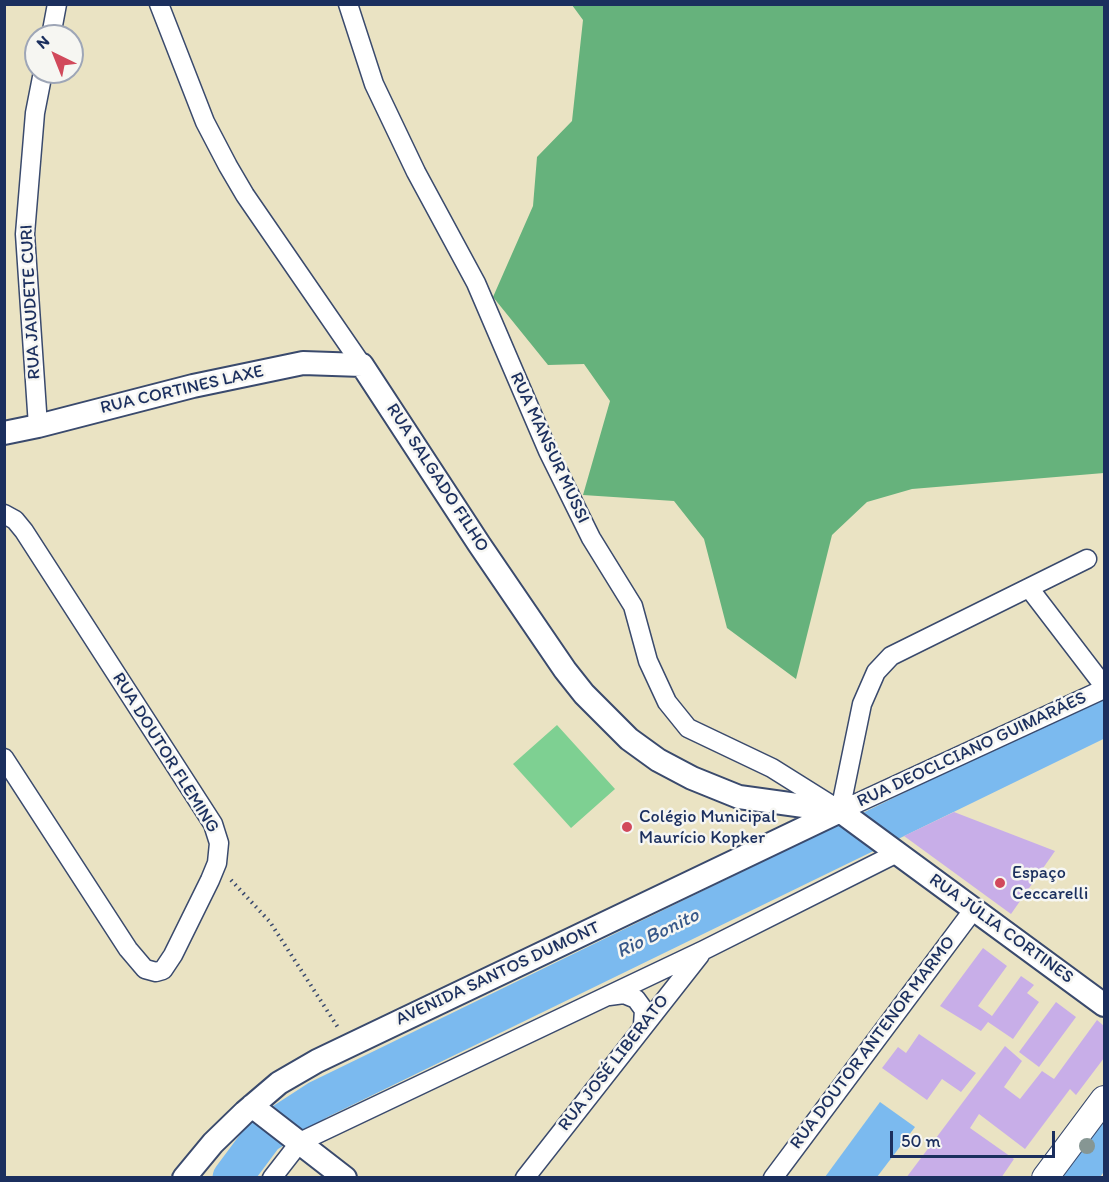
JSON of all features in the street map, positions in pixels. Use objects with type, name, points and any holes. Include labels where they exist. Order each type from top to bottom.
[{"type":"main road","points":[[1045,1178],[1104,1099]]},
{"type":"street","points":[[53,24],[57,4]]},
{"type":"street","name":"RUA SALGADO FILHO","points":[[159,4],[205,122],[245,195],[362,365],[479,544],[565,670],[584,694],[629,739],[658,760],[692,778],[739,796],[840,811]]},
{"type":"street","name":"RUA MANSUR MUSSI","points":[[348,4],[374,84],[416,172],[476,283],[548,451],[591,538],[633,606],[648,661],[667,702],[688,728],[772,768],[840,811]]},
{"type":"street","name":"RUA JAUDETE CURI","points":[[38,426],[26,234],[35,113],[41,84]]},
{"type":"street","name":"RUA CORTINES LAXE","points":[[4,433],[193,386],[303,363],[362,365]]},
{"type":"street","name":"RUA DOUTOR FLEMING","points":[[4,514],[15,520],[24,531],[213,824],[219,843],[217,863],[173,955],[163,970],[156,972],[145,969],[128,949],[4,758]]},
{"type":"street","points":[[840,811],[862,704],[876,672],[891,657],[1087,559]]},
{"type":"street","points":[[1029,588],[1104,688]]},
{"type":"street","name":"RUA DEOCLCIANO GUIMARÃES","points":[[840,811],[1104,688]]},
{"type":"street","name":"RUA JÚLIA CORTINES","points":[[840,811],[1104,1005]]},
{"type":"street","name":"AVENIDA SANTOS DUMONT","points":[[184,1178],[213,1143],[252,1106],[279,1083],[317,1061],[840,811]]},
{"type":"street","points":[[272,1178],[300,1142],[704,950],[897,853]]},
{"type":"street","name":"RUA DOUTOR ANTENOR MARMO","points":[[773,1178],[974,909]]},
{"type":"street","name":"RUA JOSÉ LIBERATO","points":[[525,1178],[704,950]]},
{"type":"street","points":[[608,996],[624,994],[636,999],[644,1010],[643,1025]]},
{"type":"street","points":[[252,1106],[345,1178]]},
{"type":"path","points":[[217,863],[270,922],[349,1045]]},
{"type":"green space","points":[[572,5],[1104,5],[1104,473],[912,489],[867,502],[832,535],[796,679],[727,628],[704,539],[674,501],[583,495],[610,401],[584,364],[548,365],[493,297],[533,206],[537,157],[572,121],[583,20]]},
{"type":"green space","points":[[557,725],[615,789],[571,828],[513,764]]},
{"type":"green space","points":[[1104,1139],[1104,1167],[1097,1177],[1075,1177]]},
{"type":"water","points":[[880,1102],[915,1127],[877,1177],[825,1177]]},
{"type":"building","name":"Espaço Ceccarelli","points":[[954,812],[1055,851],[1011,914],[904,836]]},
{"type":"building","points":[[983,948],[1007,966],[978,1006],[992,1016],[1021,976],[1034,985],[1027,993],[1039,1002],[1013,1039],[988,1022],[981,1031],[940,1006]]},
{"type":"building","points":[[1056,1002],[1076,1017],[1039,1067],[1019,1052]]},
{"type":"building","points":[[1097,1020],[1104,1026],[1104,1058],[1076,1095],[1070,1089],[1025,1149],[979,1114],[970,1128],[1014,1159],[1001,1178],[906,1178],[1005,1046],[1022,1061],[1004,1087],[1020,1099],[1042,1071],[1054,1079]]},
{"type":"building","points":[[919,1034],[976,1073],[961,1092],[942,1079],[927,1100],[882,1068],[898,1047],[906,1053]]},
{"type":"waterway","name":"Rio Bonito","points":[[232,1178],[264,1135],[318,1100],[1104,717]]},
{"type":"waterway","points":[[1075,1178],[1104,1139]]},
{"type":"place","name":"Colégio Municipal Maurício Kopker","points":[[627,827]]},
{"type":"place","name":"Espaço Ceccarelli","points":[[1000,883]]}]
